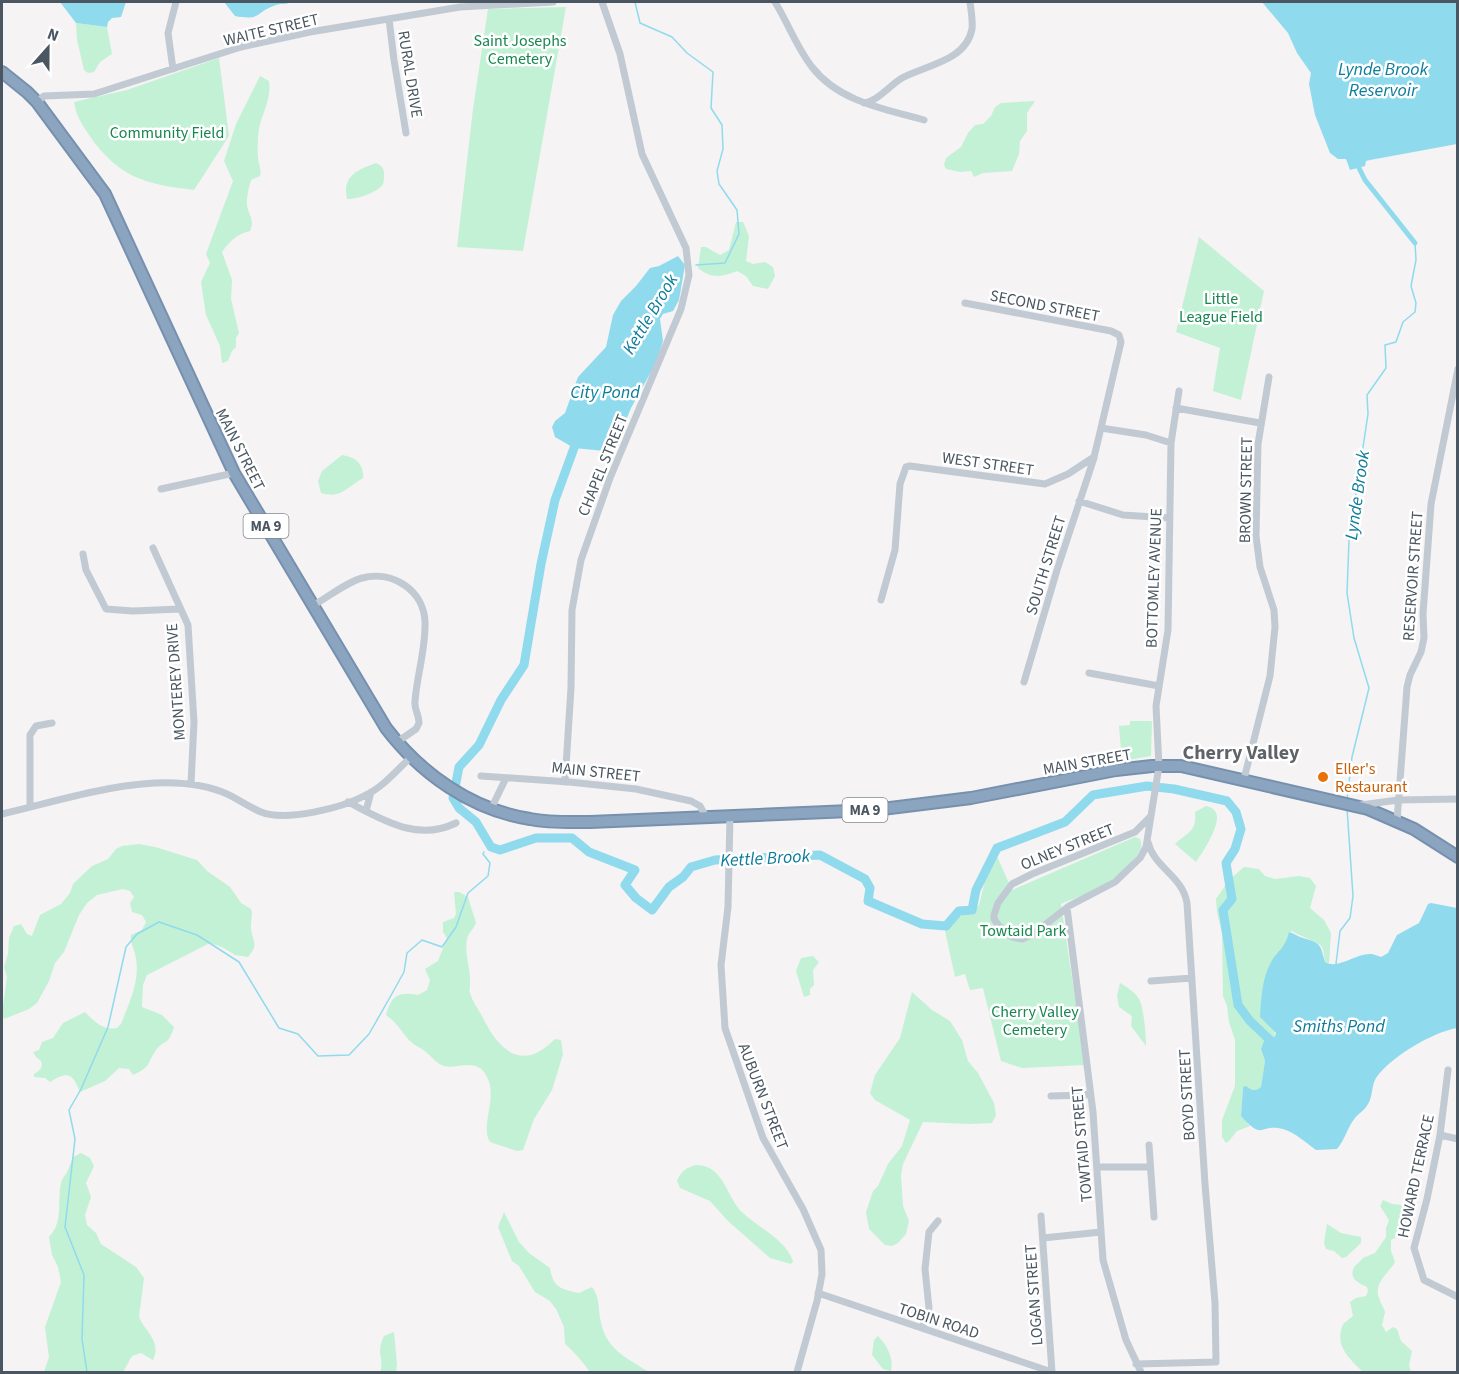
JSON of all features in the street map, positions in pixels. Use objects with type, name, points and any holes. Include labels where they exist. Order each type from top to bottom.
[{"type":"highway","name":"MAIN STREET","points":[[2,72],[37,102],[105,194],[234,473],[386,728],[411,757],[431,775],[455,790],[491,809],[531,820],[555,822],[693,818],[874,810],[944,802],[1116,770],[1159,766],[1190,767],[1349,804],[1397,821],[1458,857]]},
{"type":"street","points":[[173,69],[168,33],[177,2]]},
{"type":"street","name":"WAITE STREET","points":[[37,102],[44,96],[94,94],[276,38],[470,6],[553,2]]},
{"type":"street","name":"CHAPEL STREET","points":[[565,782],[571,688],[572,621],[581,560],[610,478],[681,309],[689,275],[686,248],[642,154],[620,54],[602,2]]},
{"type":"street","points":[[775,2],[813,69],[840,91],[861,103],[924,120]]},
{"type":"street","points":[[861,103],[870,102],[898,81],[938,64],[959,50],[971,32],[970,2]]},
{"type":"street","name":"RURAL DRIVE","points":[[389,19],[406,133]]},
{"type":"street","name":"SECOND STREET","points":[[965,303],[1111,331],[1119,335],[1121,342],[1101,428]]},
{"type":"street","name":"RESERVOIR STREET","points":[[1397,821],[1408,683],[1421,652],[1424,638],[1431,497],[1458,369]]},
{"type":"street","name":"BROWN STREET","points":[[1244,779],[1270,676],[1275,621],[1274,610],[1260,567],[1257,543],[1257,457],[1260,423],[1269,377]]},
{"type":"street","name":"BOTTOMLEY AVENUE","points":[[1148,840],[1154,786],[1159,766],[1156,706],[1168,630],[1171,443],[1179,391]]},
{"type":"street","points":[[1176,408],[1260,423]]},
{"type":"street","points":[[1094,457],[1101,428],[1146,435],[1171,443]]},
{"type":"street","name":"SOUTH STREET","points":[[1024,682],[1094,457]]},
{"type":"street","name":"WEST STREET","points":[[881,600],[895,550],[900,484],[906,467],[1045,484],[1068,474],[1094,457]]},
{"type":"street","points":[[161,489],[234,473]]},
{"type":"street","points":[[1079,501],[1123,515],[1169,518]]},
{"type":"street","name":"MONTEREY DRIVE","points":[[153,548],[188,625],[194,710],[191,784]]},
{"type":"street","points":[[83,554],[87,570],[106,609],[133,611],[180,609]]},
{"type":"street","points":[[314,605],[360,578],[374,575],[397,579],[416,596],[422,607],[425,622],[415,702],[419,723],[416,729],[397,742]]},
{"type":"street","points":[[1089,673],[1159,686]]},
{"type":"street","points":[[30,807],[30,735],[36,726],[52,723]]},
{"type":"street","points":[[2,814],[131,785],[191,784],[219,790],[259,812],[280,817],[300,815],[348,802],[371,792],[380,787],[411,757]]},
{"type":"street","name":"MAIN STREET","points":[[480,776],[636,789],[691,801],[700,806],[706,817]]},
{"type":"street","points":[[491,809],[506,778]]},
{"type":"street","points":[[366,811],[371,792]]},
{"type":"street","points":[[1349,804],[1458,799]]},
{"type":"street","points":[[681,800],[687,804],[693,818]]},
{"type":"street","points":[[348,802],[396,825],[417,830],[441,830],[456,823]]},
{"type":"street","name":"AUBURN STREET","points":[[730,816],[728,907],[721,964],[725,1028],[763,1138],[804,1209],[821,1250],[822,1274],[797,1372]]},
{"type":"street","name":"OLNEY STREET","points":[[1148,840],[1140,858],[1115,882],[1081,899],[1032,935],[1022,939],[1012,937],[996,922],[994,915],[1005,892],[1017,882],[1135,832],[1150,817]]},
{"type":"street","name":"BOYD STREET","points":[[1136,1364],[1216,1362],[1215,1303],[1185,894],[1179,883],[1154,856],[1148,840]]},
{"type":"street","name":"TOWTAID STREET","points":[[1067,908],[1090,1092],[1106,1275],[1136,1364],[1141,1372]]},
{"type":"street","points":[[1151,981],[1192,978]]},
{"type":"street","name":"HOWARD TERRACE","points":[[1448,1070],[1440,1135],[1414,1248],[1421,1275],[1428,1283],[1458,1298]]},
{"type":"street","points":[[1051,1096],[1086,1095],[1090,1092]]},
{"type":"street","points":[[1440,1135],[1458,1139]]},
{"type":"street","points":[[1149,1145],[1154,1217]]},
{"type":"street","points":[[1097,1167],[1149,1167]]},
{"type":"street","name":"LOGAN STREET","points":[[1041,1216],[1052,1372]]},
{"type":"street","points":[[922,1328],[929,1308],[925,1269],[929,1232],[938,1221]]},
{"type":"street","points":[[1043,1238],[1101,1232]]},
{"type":"street","name":"TOBIN ROAD","points":[[818,1293],[1052,1372]]},
{"type":"green space","name":"Saint Josephs Cemetery","points":[[566,7],[523,251],[457,247],[473,109],[488,9]]},
{"type":"green space","points":[[76,23],[107,27],[112,54],[100,62],[94,72],[88,73],[84,70],[77,40]]},
{"type":"green space","name":"Community Field","points":[[219,58],[229,136],[194,190],[161,185],[122,170],[100,149],[78,116],[74,102],[127,90]]},
{"type":"green space","points":[[260,76],[269,81],[269,96],[258,137],[260,176],[251,180],[247,196],[251,227],[250,231],[234,238],[222,252],[232,280],[231,299],[239,333],[236,338],[236,347],[228,361],[222,363],[220,346],[206,315],[201,282],[210,263],[206,254],[233,181],[224,161],[236,124]]},
{"type":"green space","points":[[1035,101],[1027,113],[1027,131],[1020,141],[1019,154],[1012,171],[983,173],[974,177],[971,171],[960,172],[946,169],[944,165],[946,158],[961,147],[975,125],[983,124],[991,116],[995,107],[1001,103]]},
{"type":"green space","points":[[376,163],[384,170],[384,182],[381,187],[366,195],[347,199],[349,179],[357,171]]},
{"type":"green space","points":[[736,222],[743,222],[749,236],[746,261],[753,264],[765,262],[773,267],[775,276],[768,289],[753,286],[746,276],[737,271],[717,276],[707,274],[698,268],[701,247],[706,247],[720,255],[729,250]]},
{"type":"green space","name":"Little League Field","points":[[1199,237],[1264,291],[1241,400],[1213,391],[1220,348],[1176,332]]},
{"type":"green space","points":[[342,455],[358,462],[363,478],[339,494],[321,493],[318,481],[322,471]]},
{"type":"green space","points":[[1130,721],[1152,721],[1151,756],[1122,761],[1119,726],[1130,725]]},
{"type":"green space","points":[[1206,806],[1214,810],[1217,821],[1196,862],[1175,844],[1193,828],[1195,812]]},
{"type":"green space","points":[[1135,837],[1140,839],[1141,849],[1125,869],[1092,893],[1061,904],[1085,1065],[1022,1068],[1001,1061],[983,988],[970,990],[965,974],[955,977],[945,931],[959,917],[979,905],[988,869],[996,854],[1012,890]]},
{"type":"green space","points":[[139,844],[197,860],[207,871],[230,887],[241,903],[251,909],[254,948],[248,957],[235,955],[210,943],[147,975],[143,985],[142,1007],[162,1015],[174,1027],[168,1040],[159,1047],[148,1065],[139,1072],[133,1075],[129,1069],[119,1068],[105,1081],[80,1092],[75,1081],[66,1075],[50,1082],[45,1078],[34,1077],[42,1064],[33,1052],[39,1050],[42,1042],[53,1038],[63,1023],[85,1012],[103,1027],[112,1029],[121,1024],[133,992],[137,967],[131,935],[142,930],[146,922],[142,915],[132,912],[130,903],[134,897],[130,891],[123,889],[97,895],[87,903],[79,915],[64,952],[55,963],[49,981],[37,1003],[29,1009],[4,1019],[2,1013],[7,977],[4,967],[9,938],[14,926],[21,924],[27,934],[32,936],[40,915],[61,904],[70,893],[73,884],[92,866],[108,859],[116,849],[122,846]]},
{"type":"green space","points":[[1244,867],[1259,869],[1265,876],[1275,879],[1299,876],[1310,878],[1316,886],[1310,908],[1324,920],[1331,933],[1329,964],[1325,962],[1320,945],[1292,931],[1284,947],[1270,964],[1260,1016],[1273,1029],[1275,1035],[1274,1039],[1265,1041],[1261,1049],[1265,1061],[1261,1088],[1255,1090],[1243,1087],[1241,1116],[1250,1126],[1237,1131],[1226,1143],[1222,1137],[1222,1120],[1235,1086],[1235,1040],[1223,996],[1222,934],[1216,899],[1229,880]]},
{"type":"green space","points":[[454,892],[468,897],[476,923],[466,944],[470,993],[497,1040],[513,1054],[523,1056],[543,1049],[555,1039],[561,1040],[563,1054],[552,1090],[534,1119],[523,1150],[517,1151],[490,1142],[487,1129],[490,1087],[488,1079],[479,1067],[467,1065],[450,1067],[439,1064],[410,1041],[386,1015],[390,1003],[396,996],[418,995],[427,990],[430,980],[425,969],[438,961],[447,938],[443,932],[443,922],[454,918],[456,914]]},
{"type":"green space","points":[[813,956],[819,962],[813,970],[814,985],[810,989],[810,995],[804,997],[796,971],[801,958]]},
{"type":"green space","points":[[1120,983],[1133,992],[1141,1003],[1146,1046],[1131,1026],[1132,1016],[1119,1007],[1117,996]]},
{"type":"green space","points":[[912,992],[932,1010],[950,1021],[962,1040],[968,1061],[978,1073],[994,1103],[996,1115],[992,1123],[923,1122],[903,1164],[901,1176],[903,1206],[909,1221],[906,1234],[892,1246],[885,1245],[869,1229],[866,1212],[873,1191],[878,1186],[888,1164],[902,1146],[910,1120],[875,1100],[870,1093],[875,1075],[900,1038]]},
{"type":"green space","points":[[81,1153],[90,1158],[94,1166],[86,1183],[91,1197],[85,1215],[87,1225],[96,1233],[101,1244],[136,1267],[144,1278],[139,1317],[152,1337],[155,1353],[153,1360],[141,1353],[132,1356],[123,1372],[44,1372],[49,1357],[45,1327],[61,1282],[49,1237],[57,1225],[62,1181],[73,1157]]},
{"type":"green space","points":[[697,1165],[714,1171],[737,1207],[784,1246],[793,1261],[791,1264],[770,1258],[728,1221],[710,1201],[680,1188],[677,1181],[682,1172]]},
{"type":"green space","points":[[1383,1200],[1401,1205],[1408,1218],[1404,1233],[1391,1240],[1391,1251],[1395,1262],[1380,1283],[1378,1293],[1385,1312],[1382,1325],[1386,1332],[1393,1327],[1397,1329],[1401,1341],[1412,1351],[1409,1365],[1411,1372],[1363,1372],[1344,1351],[1340,1339],[1343,1324],[1353,1316],[1350,1302],[1366,1296],[1368,1291],[1367,1287],[1353,1277],[1354,1267],[1363,1258],[1375,1253],[1386,1237],[1389,1220],[1380,1206]]},
{"type":"green space","points":[[504,1212],[519,1242],[529,1253],[550,1268],[556,1284],[579,1293],[592,1287],[598,1298],[603,1329],[611,1345],[649,1372],[590,1372],[565,1344],[564,1327],[556,1309],[550,1301],[535,1292],[519,1266],[512,1261],[498,1227]]},
{"type":"green space","points":[[1327,1224],[1341,1233],[1361,1237],[1361,1243],[1342,1258],[1334,1251],[1326,1249],[1324,1243]]},
{"type":"green space","points":[[394,1332],[396,1372],[380,1372],[381,1342],[384,1336]]},
{"type":"green space","points":[[878,1336],[889,1352],[891,1371],[883,1369],[872,1355],[874,1340]]},
{"type":"water","points":[[60,2],[126,2],[121,17],[112,18],[107,27],[76,23]]},
{"type":"water","points":[[224,2],[291,2],[276,5],[250,17],[235,16]]},
{"type":"water","name":"Lynde Brook Reservoir","points":[[1262,2],[1457,2],[1457,144],[1370,160],[1366,161],[1365,166],[1350,170],[1346,159],[1338,159],[1330,153],[1315,115],[1309,84],[1311,73],[1297,53],[1288,33]]},
{"type":"water","name":"City Pond","points":[[678,256],[685,265],[679,300],[673,311],[663,314],[660,319],[663,341],[656,363],[631,408],[615,447],[605,451],[574,448],[555,437],[552,427],[555,421],[565,413],[578,377],[606,347],[613,315],[621,301],[650,268]]},
{"type":"water","name":"Smiths Pond","points":[[1428,904],[1457,908],[1457,1028],[1425,1040],[1401,1054],[1383,1070],[1374,1081],[1368,1104],[1352,1122],[1337,1149],[1316,1150],[1283,1129],[1258,1130],[1248,1124],[1241,1116],[1243,1087],[1255,1090],[1261,1087],[1265,1061],[1261,1049],[1264,1041],[1274,1039],[1276,1033],[1260,1017],[1261,997],[1267,970],[1285,943],[1289,932],[1317,943],[1325,962],[1330,964],[1341,963],[1365,954],[1381,957],[1388,953],[1397,935],[1419,923]]},
{"type":"waterway","name":"Kettle Brook","points":[[635,2],[640,23],[672,37],[687,53],[713,72],[711,108],[722,125],[723,149],[717,171],[719,184],[737,210],[739,234],[725,263],[696,265]]},
{"type":"waterway","name":"Lynde Brook","points":[[1359,168],[1365,180],[1415,243]]},
{"type":"waterway","name":"Lynde Brook","points":[[1347,800],[1352,757],[1369,688],[1354,638],[1347,593],[1349,540],[1368,414],[1367,395],[1386,368],[1385,345],[1396,342],[1403,322],[1415,312],[1416,303],[1411,286],[1416,260],[1415,243]]},
{"type":"waterway","name":"Kettle Brook","points":[[574,448],[555,500],[541,564],[524,665],[501,700],[479,745],[459,767],[453,798],[459,808],[476,822],[491,847],[500,850],[536,838],[572,838],[589,852],[635,870],[625,885],[636,898],[652,910],[669,887],[683,877],[691,867],[715,860],[820,855],[865,879],[870,888],[868,901],[922,924],[946,926],[959,911],[972,910],[976,890],[997,848],[1065,822],[1093,795],[1147,786],[1174,789],[1227,801],[1236,812],[1241,829],[1235,849],[1226,863],[1232,899],[1223,910],[1238,1005],[1250,1021],[1270,1040],[1280,1045]]},
{"type":"waterway","name":"Lynde Brook","points":[[1336,964],[1340,931],[1350,918],[1353,896],[1347,808]]},
{"type":"waterway","points":[[87,1372],[82,1339],[84,1275],[65,1227],[75,1139],[69,1110],[81,1089],[108,1027],[126,947],[137,934],[159,922],[197,935],[239,962],[279,1028],[298,1034],[318,1056],[349,1055],[369,1034],[389,999],[404,972],[407,953],[422,940],[442,947],[456,927],[468,893],[488,876],[490,863],[483,854],[484,852]]},
{"type":"place","name":"Eller's Restaurant","points":[[1323,777]]},
{"type":"district","name":"Cherry Valley","points":[[1241,752]]},
{"type":"park label","name":"Towtaid Park","points":[[1023,930]]},
{"type":"park label","name":"Cherry Valley Cemetery","points":[[1035,1020]]}]
